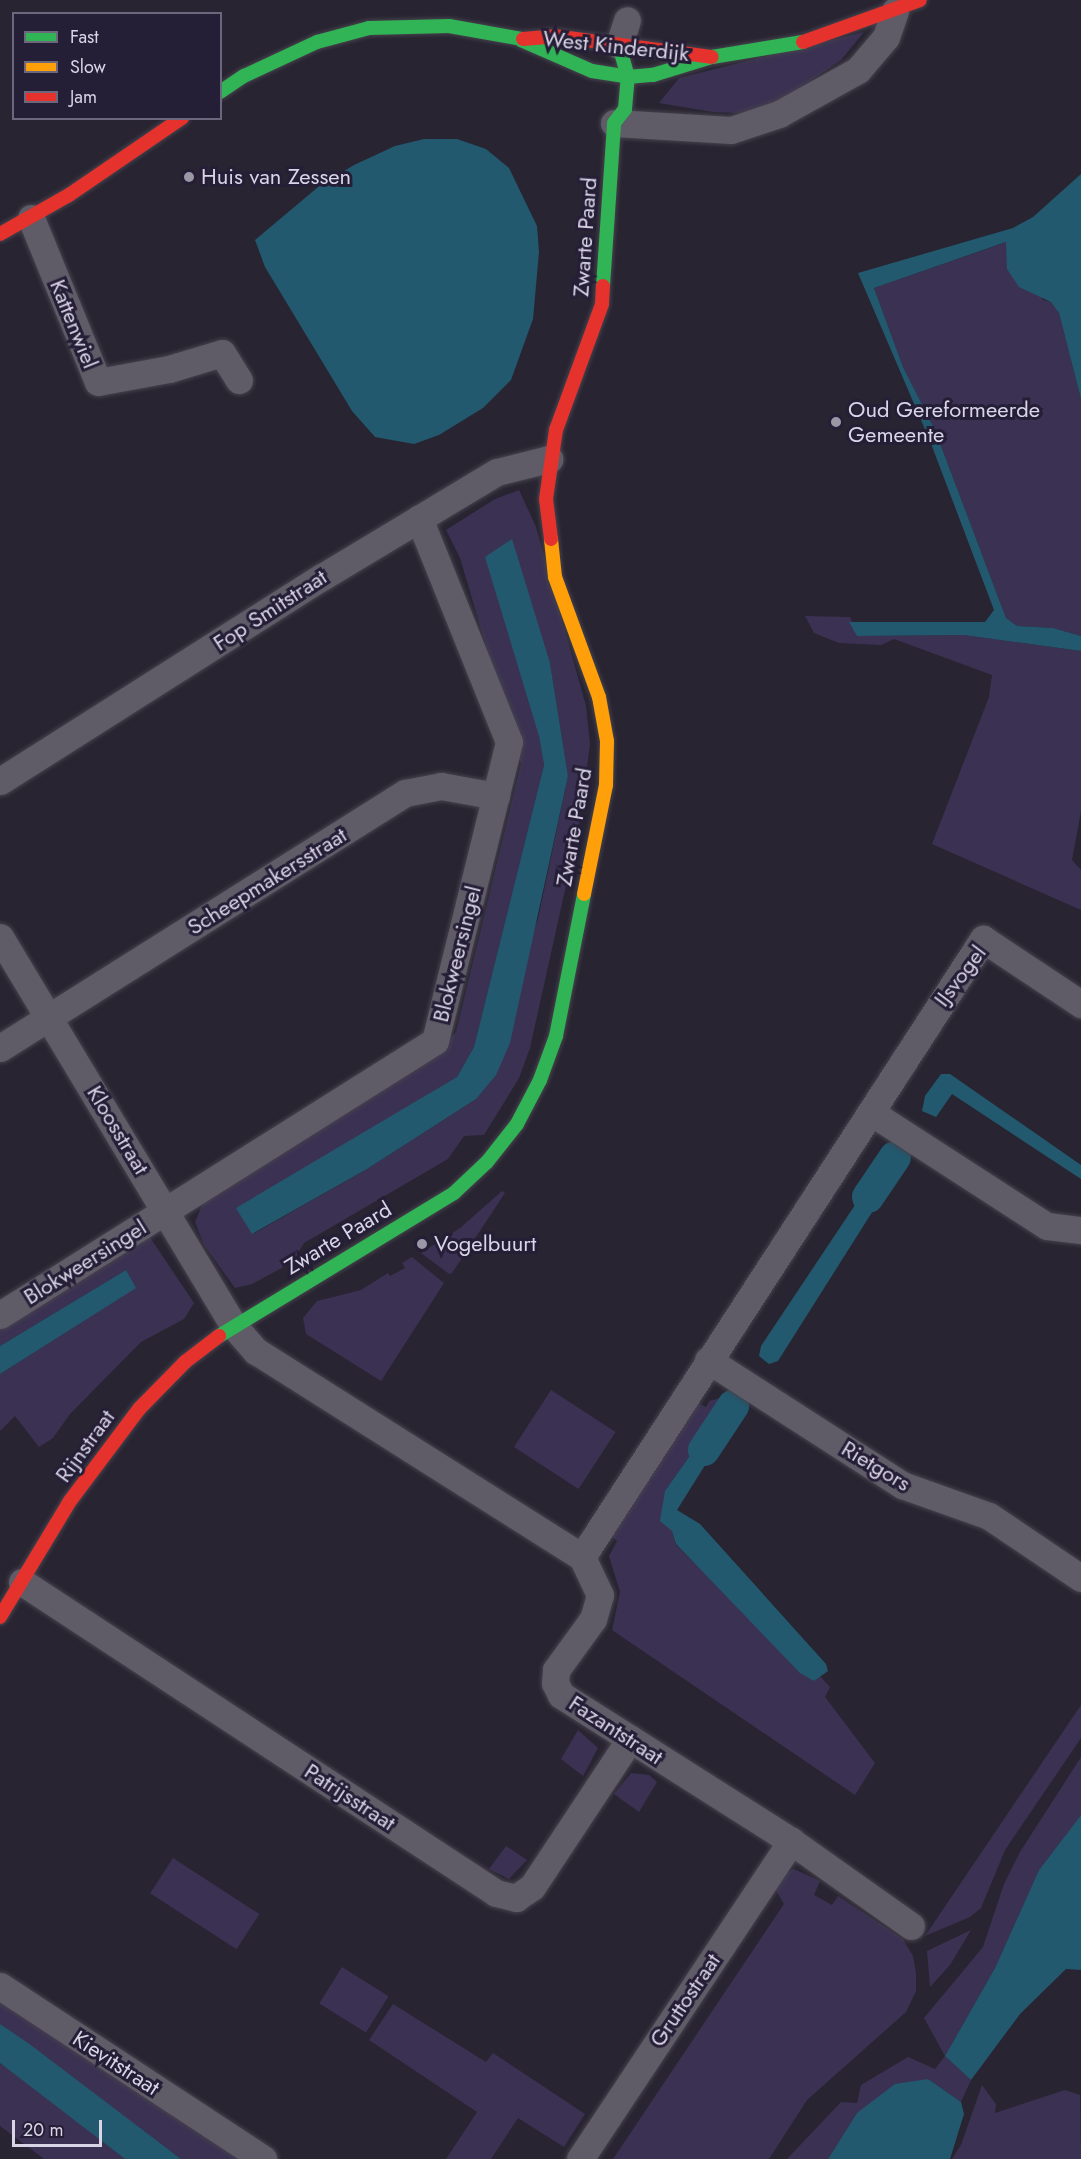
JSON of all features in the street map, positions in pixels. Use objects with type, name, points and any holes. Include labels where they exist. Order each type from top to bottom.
[{"type":"street","name":"West Kinderdijk","points":[[519,39],[602,79],[628,77],[680,69],[712,57],[812,41],[920,0]]},
{"type":"street","points":[[611,118],[731,130],[779,114],[858,70],[886,37],[895,11]]},
{"type":"street","name":"West Kinderdijk","points":[[222,91],[244,76],[317,42],[369,28],[449,26],[519,39],[623,32],[712,57]]},
{"type":"street","points":[[623,32],[628,77]]},
{"type":"street","points":[[602,79],[623,32]]},
{"type":"street","name":"Zwarte Paard","points":[[233,1325],[454,1193],[487,1162],[517,1124],[544,1069],[556,1036],[606,785],[607,741],[599,697],[555,577],[548,540],[549,459],[602,304],[611,118],[625,109],[628,77]]},
{"type":"street","points":[[0,234],[31,218],[179,120]]},
{"type":"street","name":"Kattenwiel","points":[[31,218],[98,382],[169,369],[222,353],[239,380]]},
{"type":"street","name":"Fop Smitstraat","points":[[0,780],[419,518],[497,472],[549,459]]},
{"type":"street","name":"Blokweersingel","points":[[0,1315],[435,1041],[509,742],[419,518]]},
{"type":"street","name":"Scheepmakersstraat","points":[[0,1048],[405,793],[441,786],[496,796]]},
{"type":"street","name":"Kloosstraat","points":[[0,937],[51,1018],[233,1325]]},
{"type":"street","name":"IJsvogel","points":[[872,1113],[983,939],[1081,1004]]},
{"type":"street","points":[[582,1557],[708,1360],[872,1113],[1047,1226],[1081,1230]]},
{"type":"street","name":"Fazantstraat","points":[[233,1325],[256,1351],[582,1557],[597,1581],[598,1607],[556,1670],[555,1683],[561,1695],[791,1841],[911,1926]]},
{"type":"street","name":"Rijnstraat","points":[[0,1617],[70,1501],[139,1409],[185,1362],[233,1325]]},
{"type":"street","name":"Rietgors","points":[[708,1360],[902,1485],[989,1516],[1081,1578]]},
{"type":"street","name":"Patrijsstraat","points":[[22,1582],[496,1893],[516,1898],[532,1887],[630,1739]]},
{"type":"street","name":"Gruttostraat","points":[[580,2159],[791,1841]]},
{"type":"street","name":"Kievitstraat","points":[[0,1986],[263,2159]]},
{"type":"shaded area","points":[[864,32],[841,60],[773,106],[739,113],[713,112],[659,103],[679,78]]},
{"type":"shaded area","points":[[1007,242],[1043,300],[1052,302],[1059,313],[1081,399],[1081,636],[1053,628],[1017,626],[1006,618],[935,430],[903,367],[874,288]]},
{"type":"shaded area","points":[[519,490],[536,527],[586,706],[590,744],[579,827],[530,1048],[519,1078],[484,1135],[464,1136],[448,1159],[304,1243],[293,1262],[252,1284],[235,1288],[204,1245],[195,1222],[205,1198],[378,1094],[437,1054],[456,1032],[521,764],[460,558],[446,530],[495,499]],"holes":[[[536,622],[550,663],[568,776],[538,919],[476,1099],[367,1169],[253,1234],[377,1126],[457,1077],[474,1047],[544,765],[539,736]]]},
{"type":"shaded area","points":[[805,616],[850,617],[857,636],[964,635],[1081,651],[1081,811],[1072,860],[1081,870],[1081,910],[932,844],[989,697],[992,675],[894,639],[881,645],[839,643],[814,633]]},
{"type":"shaded area","points":[[502,1191],[505,1193],[452,1273],[449,1274],[421,1253],[460,1228]]},
{"type":"shaded area","points":[[145,1230],[194,1303],[184,1319],[141,1342],[70,1414],[53,1438],[39,1447],[15,1416],[0,1431],[0,1374],[135,1288],[126,1270],[0,1346],[0,1322]]},
{"type":"shaded area","points":[[412,1257],[444,1283],[381,1381],[306,1334],[303,1318],[317,1301],[361,1290],[388,1273],[390,1276],[405,1268],[402,1263]]},
{"type":"shaded area","points":[[551,1390],[616,1432],[579,1489],[514,1447]]},
{"type":"shaded area","points":[[728,1396],[734,1400],[726,1415],[719,1414],[665,1491],[676,1545],[814,1681],[820,1676],[830,1687],[825,1697],[875,1763],[855,1795],[612,1630],[620,1592],[609,1556],[617,1541],[611,1536],[697,1403],[706,1407],[709,1401]]},
{"type":"shaded area","points":[[1081,1705],[1081,1738],[1005,1850],[981,1908],[970,1917],[925,1936]]},
{"type":"shaded area","points":[[578,1730],[598,1748],[583,1776],[561,1759]]},
{"type":"shaded area","points":[[1081,1757],[1081,1815],[1039,1870],[995,1968],[945,2056],[924,2018],[983,1947],[1004,1884],[1020,1852]]},
{"type":"shaded area","points":[[631,1773],[649,1775],[657,1782],[639,1812],[614,1794]]},
{"type":"shaded area","points":[[506,1846],[527,1860],[509,1879],[489,1869]]},
{"type":"shaded area","points":[[173,1858],[259,1914],[237,1949],[150,1893]]},
{"type":"shaded area","points":[[794,1869],[820,1881],[814,1895],[832,1905],[838,1896],[903,1939],[913,1956],[916,1973],[916,1991],[906,2012],[807,2100],[769,2159],[613,2159],[784,1904],[774,1887],[783,1874]]},
{"type":"shaded area","points":[[971,1930],[950,1965],[930,1987],[927,1951]]},
{"type":"shaded area","points":[[342,1967],[389,1996],[366,2033],[319,2003]]},
{"type":"shaded area","points":[[0,1998],[248,2159],[181,2159],[0,2024]]},
{"type":"shaded area","points":[[393,2004],[486,2062],[493,2053],[585,2114],[564,2147],[518,2118],[491,2159],[446,2159],[477,2112],[369,2040]]},
{"type":"shaded area","points":[[945,2056],[971,2080],[961,2102],[928,2079],[857,2113],[828,2159],[787,2159],[841,2102],[857,2103],[861,2085],[908,2057],[935,2069]]},
{"type":"shaded area","points":[[0,2063],[125,2159],[44,2159],[0,2126]]},
{"type":"shaded area","points":[[982,2085],[996,2104],[995,2113],[1065,2090],[1080,2095],[1081,2159],[952,2159],[961,2145]]},
{"type":"water","points":[[424,139],[457,139],[486,149],[509,168],[537,226],[539,252],[533,319],[511,380],[483,408],[439,435],[414,444],[375,437],[352,411],[265,267],[255,240],[318,187],[354,165],[395,146]]},
{"type":"water","points":[[1081,174],[1081,399],[1059,313],[1051,302],[1019,287],[1007,269],[1006,242],[874,288],[903,367],[935,430],[1006,618],[1017,626],[1053,628],[1081,636],[1081,651],[964,635],[857,636],[849,622],[985,622],[994,610],[930,441],[858,273],[1013,228],[1033,217]]},
{"type":"water","points":[[512,539],[550,663],[568,776],[510,1043],[496,1075],[476,1099],[367,1169],[252,1234],[236,1208],[457,1077],[474,1047],[544,765],[539,736],[485,557]]},
{"type":"water","points":[[941,1074],[950,1074],[1081,1165],[1081,1179],[952,1094],[936,1117],[922,1111],[925,1096]]},
{"type":"water","points":[[885,1160],[891,1160],[900,1168],[778,1361],[769,1364],[759,1356],[761,1346]]},
{"type":"water","points":[[126,1270],[136,1288],[0,1374],[0,1346]]},
{"type":"water","points":[[719,1414],[728,1416],[732,1422],[677,1510],[700,1524],[826,1664],[828,1671],[814,1681],[800,1673],[676,1544],[672,1531],[660,1521],[665,1491]]},
{"type":"water","points":[[1081,1815],[1081,1970],[1066,1969],[1020,2014],[971,2080],[945,2056],[995,1968],[1039,1870]]},
{"type":"water","points":[[0,2024],[181,2159],[125,2159],[0,2063]]},
{"type":"water","points":[[928,2079],[961,2102],[964,2114],[950,2159],[828,2159],[857,2113],[895,2084]]},
{"type":"waterway","points":[[868,1197],[895,1157]]},
{"type":"waterway","points":[[704,1450],[733,1406]]},
{"type":"traffic: fast","points":[[222,91],[244,76],[317,42],[369,28],[449,26],[523,39]]},
{"type":"traffic: fast","points":[[521,40],[592,71],[628,77],[653,75],[712,57],[803,42]]},
{"type":"traffic: fast","points":[[603,286],[614,123],[625,109],[628,77],[619,45]]},
{"type":"traffic: fast","points":[[219,1336],[454,1193],[487,1162],[517,1124],[540,1080],[556,1036],[584,894]]},
{"type":"traffic: slow","points":[[551,539],[555,577],[599,697],[607,741],[606,785],[584,894]]},
{"type":"traffic: jam","points":[[803,42],[920,0]]},
{"type":"traffic: jam","points":[[523,39],[555,36],[712,57]]},
{"type":"traffic: jam","points":[[0,234],[69,195],[179,120]]},
{"type":"traffic: jam","points":[[551,539],[546,499],[556,430],[602,304],[603,286]]},
{"type":"traffic: jam","points":[[0,1617],[70,1501],[139,1409],[185,1362],[219,1336]]},
{"type":"place","name":"Huis van Zessen","points":[[189,177]]},
{"type":"place","name":"Oud Gereformeerde Gemeente","points":[[836,422]]},
{"type":"place","name":"Vogelbuurt","points":[[422,1244]]}]
